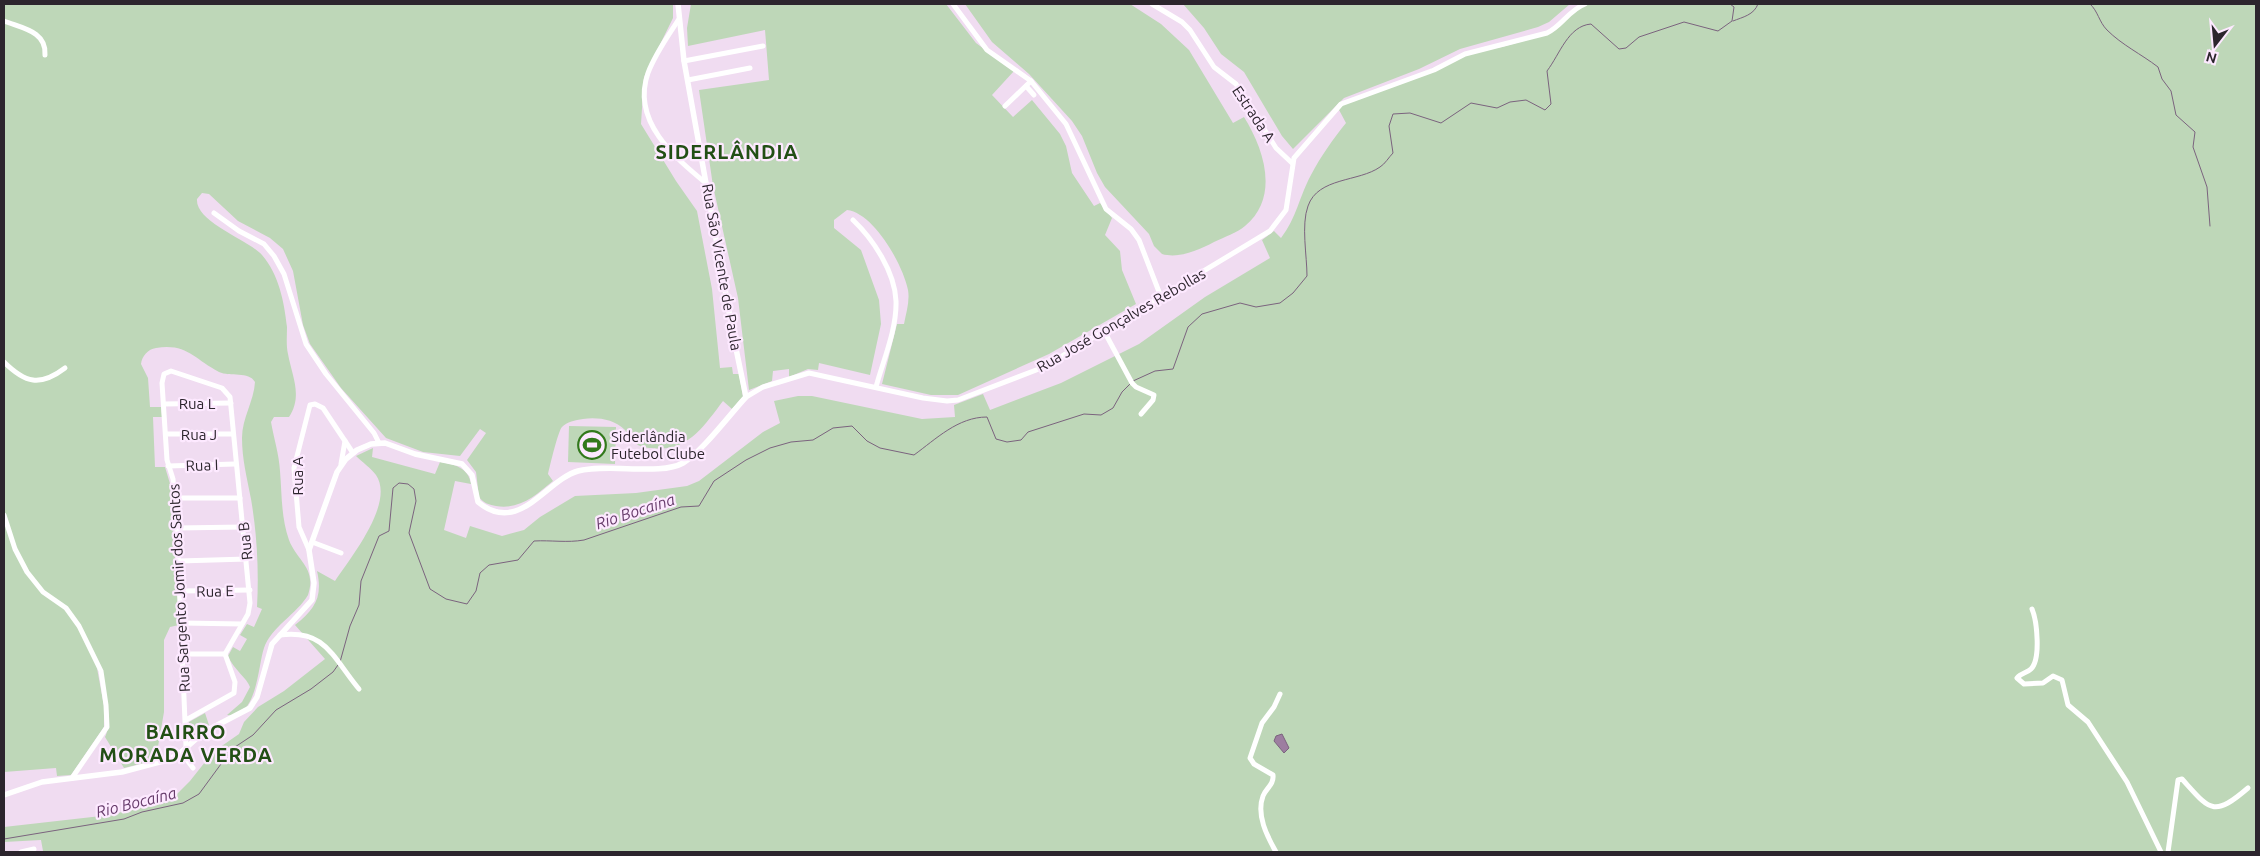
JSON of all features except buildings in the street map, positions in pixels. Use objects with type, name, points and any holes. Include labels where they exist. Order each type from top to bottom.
[{"type":"street","name":"Rua São Vicente de Paula","points":[[678,4],[684,61],[746,397]]},
{"type":"street","points":[[953,4],[987,50],[1031,82],[1066,124],[1106,209],[1131,229],[1140,240],[1161,297]]},
{"type":"street","name":"Estrada A","points":[[1152,4],[1182,22],[1190,30],[1214,67],[1236,84],[1276,148],[1292,164]]},
{"type":"street","name":"Rua José Gonçalves Rebollas","points":[[379,443],[465,466],[472,475],[478,502],[493,510],[514,511],[529,506],[561,480],[578,471],[609,467],[663,468],[682,464],[695,454],[746,397],[763,388],[809,373],[923,398],[954,401],[1044,367],[1254,242],[1274,226],[1287,205],[1292,164],[1297,153],[1340,104],[1434,70],[1465,54],[1547,34],[1558,26],[1574,9],[1585,4]]},
{"type":"street","points":[[679,19],[648,73],[645,92],[647,114],[657,135],[685,166],[707,184]]},
{"type":"street","points":[[4,21],[24,27],[36,34],[43,42],[45,55]]},
{"type":"street","points":[[684,61],[763,46]]},
{"type":"street","points":[[688,80],[750,68]]},
{"type":"street","points":[[1004,106],[1031,82]]},
{"type":"street","points":[[1026,86],[1034,95]]},
{"type":"street","points":[[214,213],[239,231],[264,244],[274,256],[284,274],[306,344],[334,385],[349,400],[374,433],[379,443],[367,445],[353,453],[340,466]]},
{"type":"street","points":[[853,220],[867,235],[879,254],[890,278],[896,300],[888,344],[876,388]]},
{"type":"street","points":[[1104,331],[1132,383],[1136,387],[1154,395],[1153,400],[1141,414]]},
{"type":"street","points":[[4,362],[18,374],[33,380],[47,379],[65,368]]},
{"type":"street","name":"Rua Sargento Jomir dos Santos","points":[[184,749],[186,720],[181,592],[173,476],[168,466],[162,381],[166,372],[177,371],[222,388],[229,395],[231,403]]},
{"type":"street","name":"Rua L","points":[[164,404],[231,403]]},
{"type":"street","name":"Rua B","points":[[225,654],[250,607],[250,590],[231,403]]},
{"type":"street","name":"Rua A","points":[[308,550],[299,524],[294,468],[307,410],[313,404],[323,408],[345,440]]},
{"type":"street","name":"Rua J","points":[[166,434],[233,434]]},
{"type":"street","points":[[345,440],[353,453]]},
{"type":"street","points":[[4,795],[42,782],[149,766],[170,759],[204,732],[252,706],[259,689],[268,652],[279,635],[306,609],[313,596],[314,583],[308,550],[345,452],[345,440]]},
{"type":"street","name":"Rua I","points":[[168,466],[236,464]]},
{"type":"street","points":[[174,498],[240,498]]},
{"type":"street","points":[[4,515],[15,550],[27,572],[43,592],[62,604],[79,626],[99,666],[102,677],[107,727],[72,778]]},
{"type":"street","points":[[177,528],[244,527]]},
{"type":"street","points":[[302,534],[308,536],[315,534]]},
{"type":"street","points":[[312,542],[341,553]]},
{"type":"street","points":[[179,561],[247,559]]},
{"type":"street","name":"Rua E","points":[[181,592],[250,590]]},
{"type":"street","points":[[2032,609],[2036,620],[2036,659],[2031,669],[2017,678],[2024,684],[2043,683],[2054,676],[2062,680],[2068,705],[2088,722],[2127,782],[2161,852]]},
{"type":"street","points":[[182,623],[242,624]]},
{"type":"street","points":[[279,635],[302,634],[325,645],[359,688]]},
{"type":"street","points":[[183,654],[225,654],[235,682],[234,693],[186,720]]},
{"type":"street","points":[[1276,852],[1262,817],[1262,800],[1273,782],[1273,776],[1254,764],[1250,758],[1262,724],[1274,707],[1280,694]]},
{"type":"street","points":[[184,749],[194,768]]},
{"type":"street","points":[[2168,852],[2178,780],[2182,779],[2205,804],[2215,806],[2227,806],[2248,788]]},
{"type":"street","points":[[21,852],[34,849]]},
{"type":"green space","points":[[4,4],[673,4],[673,18],[644,77],[641,124],[697,211],[712,289],[720,368],[732,367],[733,374],[739,374],[743,397],[732,409],[723,401],[694,436],[675,446],[664,448],[640,446],[633,441],[621,426],[605,420],[588,418],[569,423],[560,430],[554,449],[548,474],[553,481],[520,504],[505,507],[489,504],[482,501],[479,497],[476,472],[467,460],[486,433],[480,429],[460,456],[423,452],[386,438],[341,388],[310,344],[303,325],[293,271],[283,249],[270,238],[238,221],[209,194],[202,193],[197,199],[204,215],[262,255],[273,271],[282,298],[287,327],[287,351],[296,394],[289,417],[274,417],[271,422],[278,453],[284,523],[292,547],[308,571],[310,586],[308,595],[267,640],[258,678],[250,701],[245,709],[237,715],[227,715],[242,702],[250,687],[228,656],[233,647],[240,651],[247,639],[240,635],[247,624],[254,627],[262,609],[257,607],[258,566],[256,539],[242,446],[244,423],[253,396],[255,382],[248,376],[219,372],[183,350],[167,347],[148,351],[141,364],[148,378],[150,407],[161,407],[162,417],[153,417],[155,467],[165,467],[171,487],[179,625],[170,627],[164,640],[164,712],[156,758],[124,768],[105,737],[108,722],[106,692],[97,668],[104,706],[104,727],[71,775],[57,776],[56,768],[4,772]]},
{"type":"green space","points":[[691,4],[946,4],[976,43],[1014,71],[992,95],[1013,117],[1032,100],[1060,134],[1066,146],[1072,173],[1094,206],[1100,203],[1112,218],[1105,235],[1120,251],[1122,270],[1136,304],[1049,354],[958,395],[931,395],[882,384],[897,324],[904,324],[908,303],[908,290],[894,254],[877,230],[857,213],[847,210],[834,220],[834,228],[861,250],[879,300],[881,324],[870,375],[819,363],[818,370],[808,369],[789,377],[789,369],[773,371],[772,381],[749,390],[738,298],[713,186],[699,90],[769,80],[765,30],[688,46],[687,28]]},
{"type":"green space","points":[[965,4],[1130,4],[1161,24],[1189,50],[1233,123],[1244,117],[1258,143],[1265,173],[1265,187],[1262,201],[1256,214],[1238,231],[1202,248],[1182,255],[1162,254],[1154,246],[1149,234],[1105,187],[1097,173],[1082,136],[1072,121],[1029,74],[992,42]]},
{"type":"green space","points":[[1183,4],[1570,4],[1549,22],[1538,27],[1460,49],[1419,69],[1344,98],[1293,149],[1282,136],[1244,72],[1221,54],[1204,28]]},
{"type":"green space","points":[[1587,4],[2256,4],[2256,852],[41,852],[43,851],[41,840],[4,842],[4,827],[110,815],[172,799],[190,781],[213,752],[239,734],[244,722],[258,707],[284,691],[325,659],[295,625],[308,613],[316,602],[319,588],[317,571],[335,581],[369,530],[376,515],[380,500],[380,487],[376,475],[356,456],[373,448],[372,457],[435,474],[440,462],[460,468],[467,474],[471,484],[455,481],[444,530],[466,538],[470,526],[502,536],[524,530],[540,517],[575,496],[636,493],[687,486],[699,481],[763,432],[780,423],[774,401],[798,396],[812,396],[922,419],[955,417],[954,405],[983,394],[990,410],[1061,383],[1139,344],[1205,297],[1270,258],[1262,240],[1274,231],[1281,238],[1286,230],[1315,168],[1346,123],[1338,108],[1342,105],[1473,52],[1502,47],[1548,34],[1575,10]]},
{"type":"green space","name":"Siderlândia Futebol Clube","points":[[569,426],[616,427],[615,464],[568,462]]},
{"type":"green space","points":[[205,713],[209,725],[189,740],[189,722]]},
{"type":"shaded area","points":[[1282,734],[1289,748],[1284,753],[1274,741],[1276,736]]},
{"type":"waterway","name":"Rio Bocaína","points":[[1133,381],[1155,371],[1173,369],[1188,327],[1202,314],[1240,303],[1256,307],[1280,303],[1293,293],[1307,276],[1305,222],[1308,206],[1313,197],[1330,185],[1371,172],[1384,164],[1393,153],[1389,126],[1393,114],[1410,113],[1441,123],[1471,103],[1497,108],[1510,102],[1526,100],[1545,110],[1551,104],[1547,71],[1565,42],[1576,30],[1591,24],[1619,49],[1626,48],[1639,37],[1684,22],[1718,31],[1732,21],[1734,7],[1730,4]]},
{"type":"waterway","points":[[1733,21],[1751,13],[1758,4]]},
{"type":"waterway","points":[[2090,4],[2107,30],[2158,67],[2162,79],[2171,91],[2176,115],[2195,132],[2193,147],[2207,187],[2210,226]]},
{"type":"waterway","name":"Rio Bocaína","points":[[340,662],[350,626],[359,605],[361,581],[379,536],[389,531],[393,488],[399,483],[408,484],[414,489],[416,501],[409,533],[430,589],[446,599],[467,604],[476,591],[480,573],[489,565],[518,560],[534,541],[584,540],[681,507],[699,506],[714,481],[746,460],[770,448],[791,442],[813,440],[833,428],[852,426],[867,441],[880,448],[914,455],[957,425],[976,418],[987,417],[996,439],[1007,442],[1021,440],[1028,432],[1084,414],[1101,415],[1113,408],[1122,392],[1130,384]]},
{"type":"waterway","name":"Rio Bocaína","points":[[4,839],[124,819],[142,812],[183,803],[199,794],[232,749],[253,735],[276,710],[311,689],[333,672],[338,665]]},
{"type":"place","name":"Siderlândia Futebol Clube","points":[[592,445]]},
{"type":"district","name":"SIDERLÂNDIA","points":[[727,151]]},
{"type":"district","name":"BAIRRO MORADA VERDA","points":[[186,742]]}]
